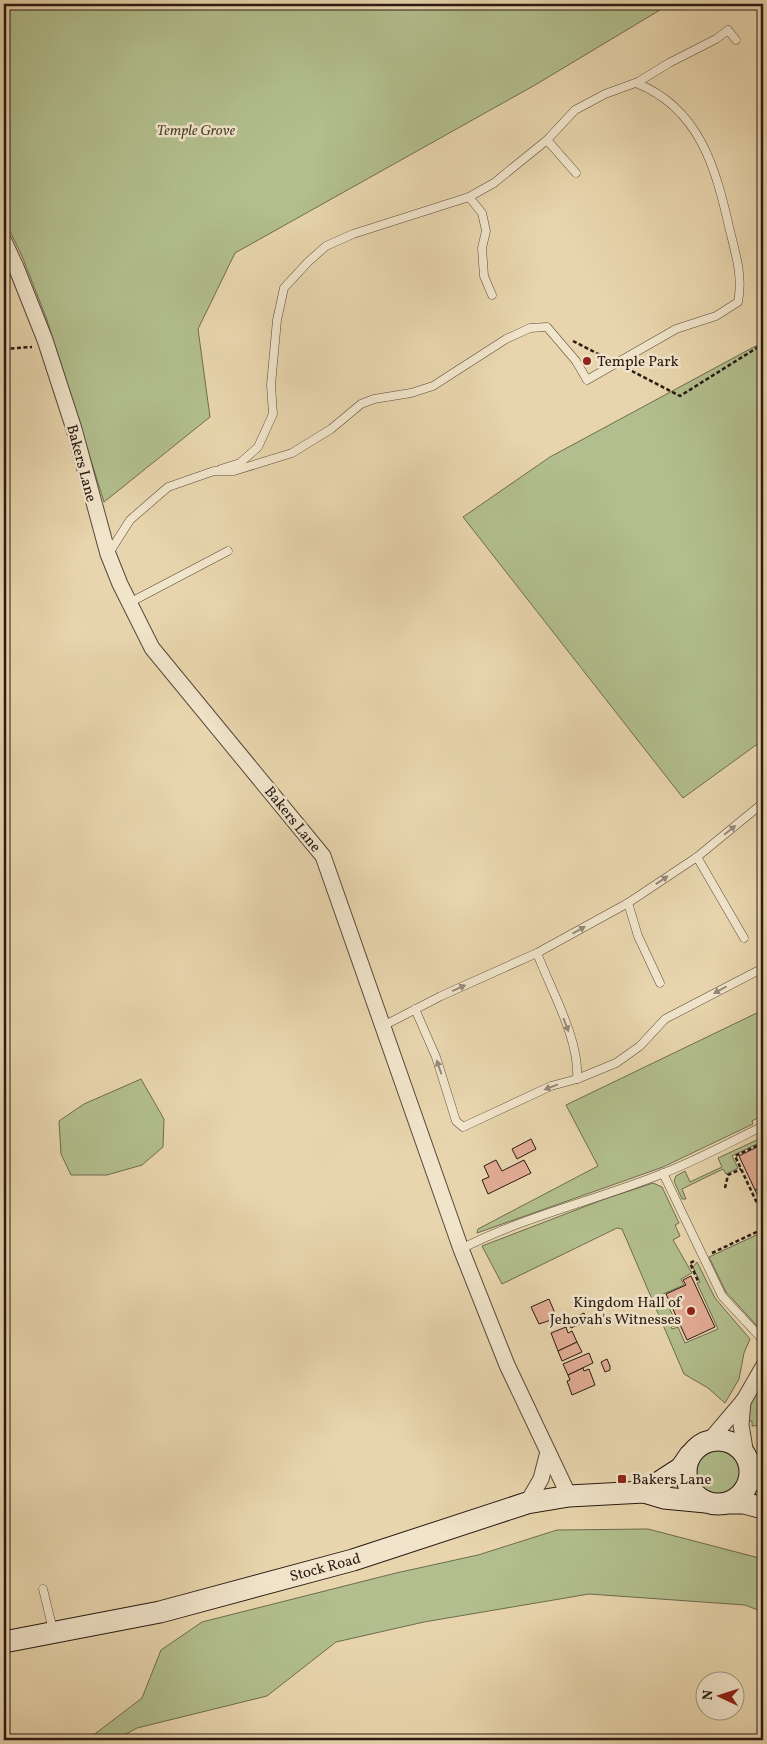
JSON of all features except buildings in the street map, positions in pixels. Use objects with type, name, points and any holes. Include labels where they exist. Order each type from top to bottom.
[{"type":"main road","points":[[748,1459],[750,1480],[735,1500],[717,1502],[695,1494],[687,1480],[687,1463],[690,1455],[702,1443],[710,1440],[727,1440],[741,1449],[763,1480]]},
{"type":"main road","name":"Stock Road","points":[[644,1492],[681,1468],[690,1455]]},
{"type":"main road","name":"Stock Road","points":[[4,1642],[160,1612],[353,1560],[527,1502],[569,1496],[644,1492],[664,1498],[744,1503],[763,1508]]},
{"type":"street","name":"Bakers Lane","points":[[4,241],[45,340],[74,429],[108,554],[129,603],[152,648],[323,856],[461,1249],[508,1365],[569,1496]]},
{"type":"street","points":[[710,1440],[744,1400],[763,1367]]},
{"type":"street","points":[[744,1400],[741,1425],[748,1459]]},
{"type":"street","points":[[527,1502],[541,1478],[548,1452]]},
{"type":"lane","points":[[108,554],[130,520],[168,486],[240,463],[258,447],[273,414],[271,385],[284,288],[326,246],[353,234],[469,197],[494,183],[547,140],[575,110],[605,94],[636,83],[716,39],[728,30],[736,40]]},
{"type":"lane","points":[[214,471],[234,471],[292,453],[331,429],[361,404],[374,399],[411,393],[433,386],[506,339],[530,328],[547,327],[576,361],[587,380],[676,329],[716,316],[738,302],[741,284],[722,194],[698,134],[675,106],[652,89],[636,83]]},
{"type":"lane","points":[[547,140],[576,173]]},
{"type":"lane","points":[[469,197],[482,213],[486,230],[482,248],[484,276],[492,295]]},
{"type":"lane","points":[[129,603],[228,552]]},
{"type":"lane","points":[[383,1026],[415,1009],[537,953],[628,903],[697,858],[763,803]]},
{"type":"lane","points":[[697,858],[744,938]]},
{"type":"lane","points":[[628,903],[638,936],[660,983]]},
{"type":"lane","points":[[537,953],[570,1035],[578,1063],[577,1079]]},
{"type":"lane","points":[[415,1009],[436,1057],[456,1121],[463,1127],[551,1086],[577,1079],[616,1063],[640,1046],[665,1019],[763,968]]},
{"type":"lane","points":[[461,1249],[480,1239],[663,1174],[763,1126]]},
{"type":"lane","points":[[663,1174],[722,1296],[763,1340]]},
{"type":"lane","points":[[43,1589],[53,1632]]},
{"type":"path","points":[[547,327],[609,359]]},
{"type":"path","points":[[4,349],[31,347],[45,340]]},
{"type":"path","points":[[618,364],[680,396],[763,344]]},
{"type":"path","points":[[763,1143],[735,1156],[763,1216]]},
{"type":"path","points":[[725,1188],[728,1175],[741,1169]]},
{"type":"path","points":[[708,1255],[763,1229]]},
{"type":"path","points":[[696,1260],[690,1263],[698,1281]]},
{"type":"green space","name":"Temple Grove","points":[[4,4],[670,4],[535,85],[235,253],[198,329],[210,417],[104,502],[47,320],[22,256],[4,219]]},
{"type":"green space","points":[[763,342],[763,740],[683,798],[463,517],[550,457]]},
{"type":"green space","points":[[763,1010],[763,1115],[752,1121],[753,1124],[663,1167],[477,1233],[478,1229],[598,1166],[566,1105]]},
{"type":"green space","points":[[141,1079],[164,1119],[163,1147],[142,1165],[107,1175],[71,1175],[61,1154],[59,1121],[84,1104]]},
{"type":"green space","points":[[759,1139],[761,1142],[732,1156],[738,1168],[726,1174],[723,1169],[682,1189],[686,1199],[682,1199],[674,1181],[676,1176],[685,1171],[690,1182],[722,1167],[718,1158]]},
{"type":"green space","points":[[653,1183],[662,1187],[679,1223],[675,1225],[680,1236],[673,1240],[692,1273],[681,1279],[684,1285],[663,1294],[677,1325],[671,1327],[672,1329],[678,1327],[685,1343],[718,1329],[697,1283],[700,1282],[693,1267],[697,1262],[715,1298],[750,1339],[744,1353],[739,1379],[725,1403],[708,1388],[684,1374],[622,1229],[617,1228],[502,1284],[482,1246],[602,1200]]},
{"type":"green space","points":[[763,1232],[763,1321],[758,1327],[726,1292],[709,1257]]},
{"type":"green space","points":[[763,1379],[763,1425],[752,1426],[752,1421],[745,1421],[747,1410]]},
{"type":"green space","points":[[713,1448],[723,1448],[735,1455],[742,1467],[742,1477],[735,1489],[723,1496],[713,1496],[705,1492],[698,1485],[694,1477],[694,1467],[698,1459],[705,1452]]},
{"type":"green space","points":[[648,1529],[763,1559],[763,1612],[745,1605],[589,1594],[424,1622],[336,1642],[267,1696],[137,1728],[115,1740],[87,1740],[142,1698],[161,1650],[202,1622],[396,1573],[478,1555],[557,1530]]},
{"type":"place","name":"Temple Park","points":[[587,361]]},
{"type":"place","name":"Kingdom Hall of Jehovah's Witnesses","points":[[691,1311]]},
{"type":"place","name":"Bakers Lane","points":[[622,1479]]}]
